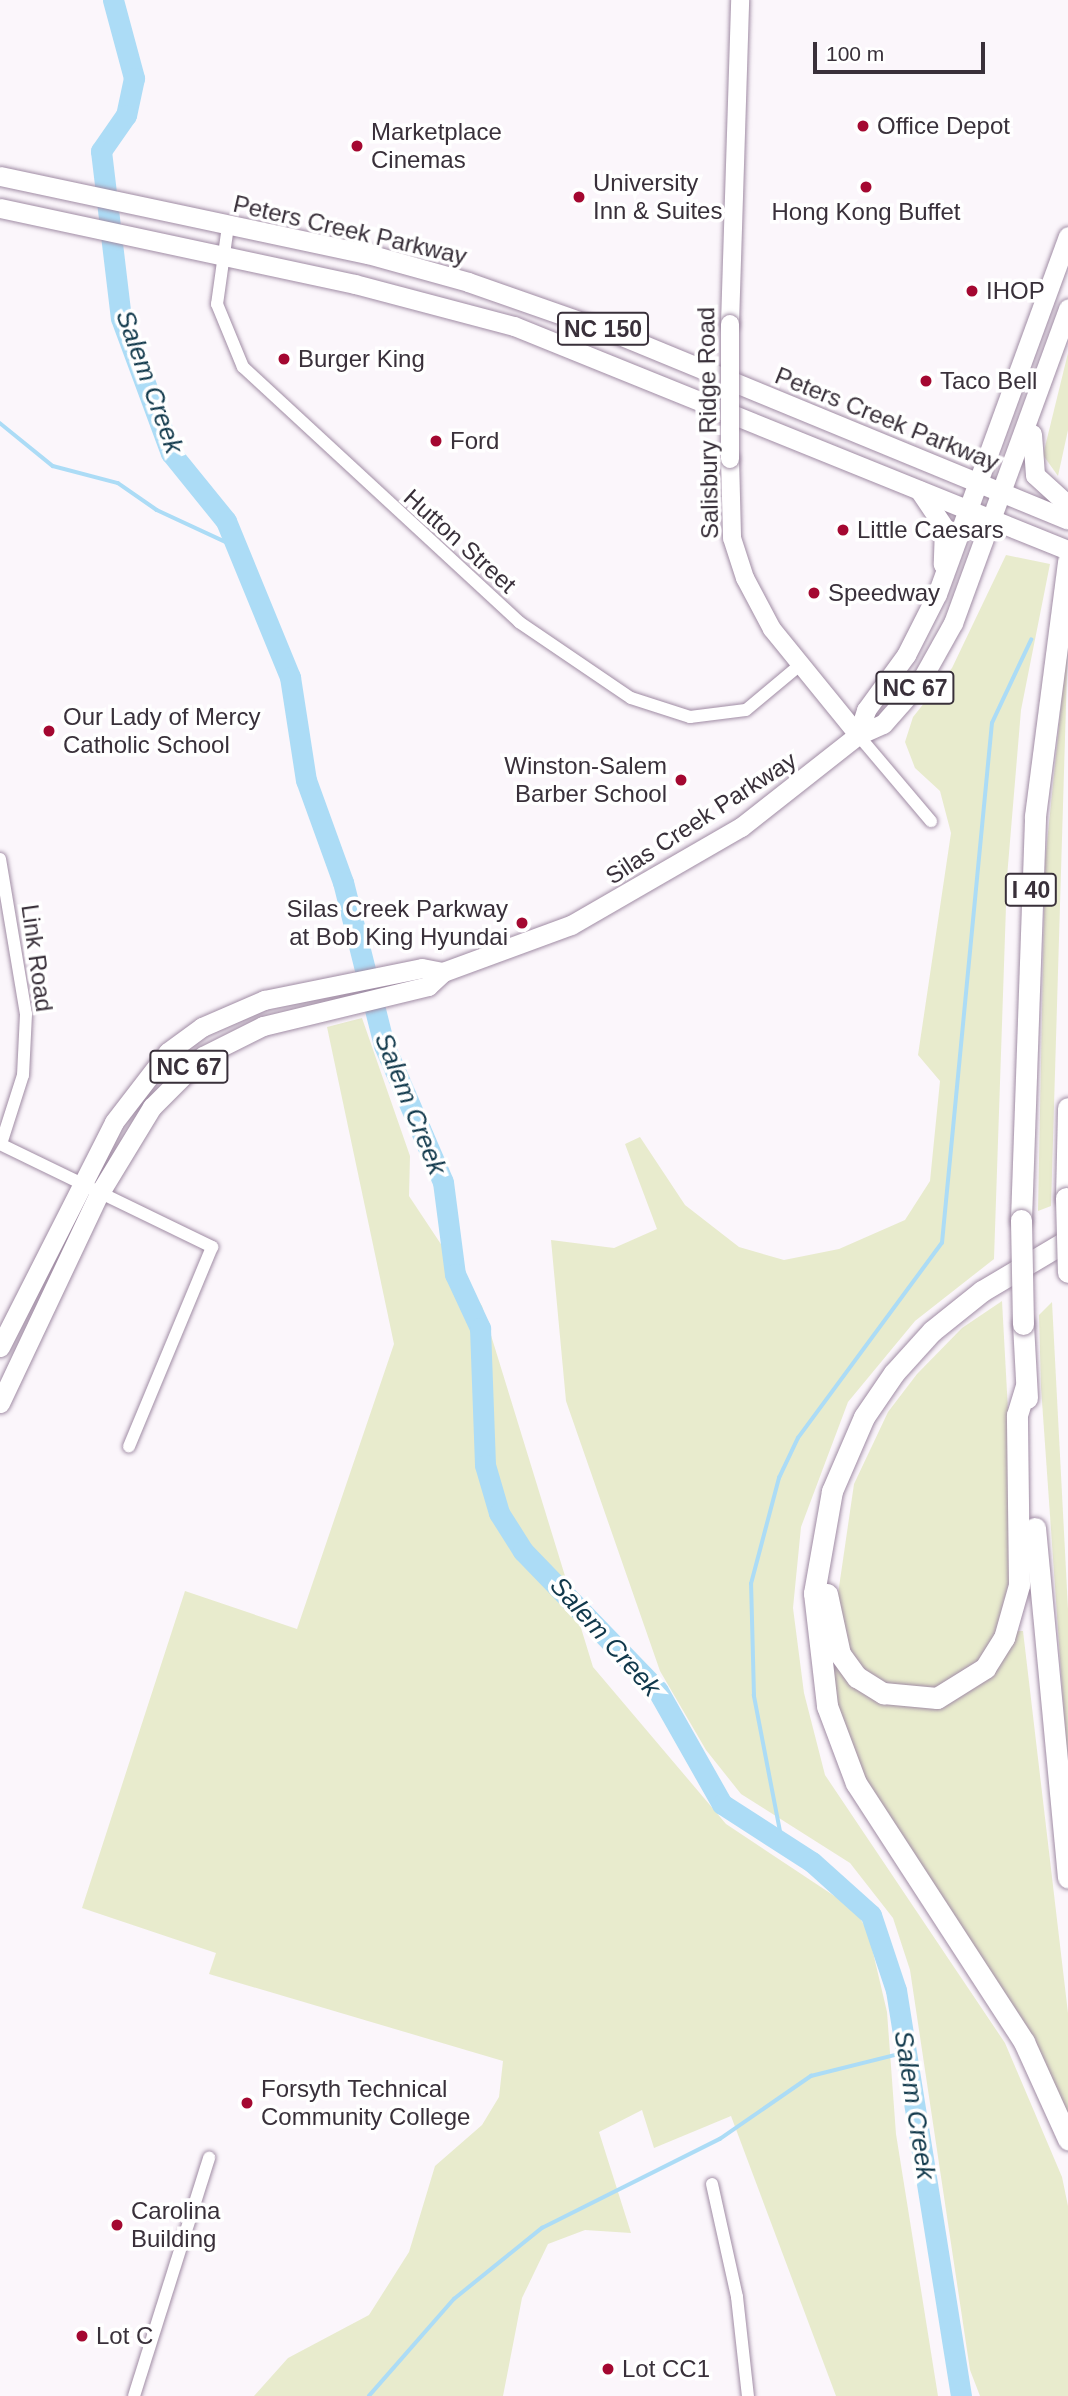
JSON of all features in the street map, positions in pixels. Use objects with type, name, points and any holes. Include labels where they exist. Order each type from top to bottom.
[{"type":"highway","name":"I 40","points":[[1068,561],[1035,816],[1021,1220],[1026,1386],[1042,1631],[1068,1877]]},
{"type":"highway","points":[[1068,1108],[1068,1272]]},
{"type":"highway","points":[[1068,1240],[954,1312],[894,1373],[838,1473],[819,1542],[814,1593],[827,1706],[856,1783],[1024,2042],[1068,2139]]},
{"type":"highway","points":[[1026,1386],[1017,1415],[1022,1563],[1004,1638],[985,1668],[947,1694],[923,1700],[883,1693],[848,1667],[828,1612],[834,1535],[856,1462],[893,1395],[938,1343],[987,1302],[1068,1254]]},
{"type":"main road","name":"Peters Creek Parkway","points":[[0,176],[468,282],[622,336],[1002,493],[1060,508]]},
{"type":"main road","name":"NC 150","points":[[0,208],[222,255],[514,326],[1068,550]]},
{"type":"main road","name":"Silas Creek Parkway","points":[[858,735],[866,710],[906,655],[942,582],[1068,236]]},
{"type":"main road","name":"Silas Creek Parkway","points":[[0,1403],[99,1194],[152,1107],[203,1056],[252,1030],[394,997],[428,986],[443,972],[561,929],[660,878],[786,796],[858,735],[883,724],[944,643],[1002,493],[1068,308]]},
{"type":"main road","points":[[1044,374],[1029,454],[1035,475],[1060,508]]},
{"type":"main road","points":[[919,489],[944,527],[942,582]]},
{"type":"main road","name":"Silas Creek Parkway","points":[[0,1347],[80,1184],[114,1122],[168,1052],[202,1027],[264,1000],[329,989],[422,968],[443,972]]},
{"type":"street","name":"Salisbury Ridge Road","points":[[740,0],[730,324],[730,459],[735,554],[772,629],[932,821]]},
{"type":"street","name":"Hutton Street","points":[[228,226],[222,255],[218,316],[243,367],[560,654],[650,707],[706,718],[746,710],[801,664]]},
{"type":"street","name":"Link Road","points":[[0,859],[26,1014],[23,1075],[0,1144]]},
{"type":"street","points":[[0,1144],[212,1247],[129,1446]]},
{"type":"street","points":[[134,2396],[209,2158]]},
{"type":"street","points":[[712,2185],[737,2297],[748,2396]]},
{"type":"green space","points":[[1068,353],[1068,430],[1058,476],[1043,455]]},
{"type":"green space","points":[[1006,555],[1050,564],[1021,710],[1007,877],[994,1259],[915,1321],[848,1402],[801,1527],[793,1608],[804,1693],[825,1775],[1005,2043],[1062,2177],[1068,2206],[1068,2396],[980,2396],[970,2370],[910,1970],[893,1918],[850,1863],[741,1794],[706,1750],[660,1671],[566,1401],[551,1240],[614,1248],[657,1229],[625,1144],[640,1137],[685,1205],[739,1247],[784,1260],[839,1249],[905,1220],[930,1181],[940,1081],[918,1055],[951,833],[940,791],[915,768],[905,742],[913,717],[952,668]]},
{"type":"green space","points":[[1068,638],[1051,1206],[1038,1211],[1045,862]]},
{"type":"green space","points":[[362,1018],[410,1156],[409,1196],[482,1306],[593,1667],[726,1824],[854,1909],[868,1931],[887,2012],[896,2134],[938,2396],[836,2396],[731,2116],[654,2148],[642,2110],[599,2132],[631,2233],[585,2230],[548,2244],[522,2298],[503,2396],[254,2396],[288,2358],[369,2315],[409,2252],[435,2166],[482,2125],[499,2097],[503,2061],[209,1974],[216,1953],[82,1908],[185,1591],[297,1629],[394,1344],[327,1027]]},
{"type":"green space","points":[[1002,1301],[1016,1556],[990,1653],[930,1691],[877,1682],[853,1660],[837,1601],[854,1484],[888,1412],[917,1374],[962,1328]]},
{"type":"green space","points":[[1052,1302],[1068,1609],[1068,1772],[1041,1387],[1039,1315]]},
{"type":"green space","points":[[1017,1631],[1023,1631],[1068,2013],[1068,2120],[869,1792],[841,1730],[828,1659],[913,1705],[1006,1650]]},
{"type":"waterway","name":"Salem Creek","points":[[113,0],[134,78],[126,115],[101,151],[121,318],[171,453],[226,521],[290,677],[306,780],[343,882],[384,1045],[443,1182],[455,1274],[480,1328],[485,1465],[499,1513],[523,1551],[658,1691],[722,1804],[812,1862],[871,1915],[896,1990],[961,2396]]},
{"type":"waterway","points":[[0,423],[53,466],[118,483],[157,510],[239,548]]},
{"type":"waterway","points":[[782,1842],[754,1696],[751,1584],[779,1478],[798,1438],[942,1243],[992,723],[1031,640]]},
{"type":"waterway","points":[[369,2396],[454,2299],[542,2228],[720,2139],[811,2076],[907,2052]]},
{"type":"place","name":"Office Depot","points":[[863,126]]},
{"type":"place","name":"Marketplace Cinemas","points":[[357,146]]},
{"type":"place","name":"Hong Kong Buffet","points":[[866,187]]},
{"type":"place","name":"University Inn & Suites","points":[[579,197]]},
{"type":"place","name":"IHOP","points":[[972,291]]},
{"type":"place","name":"Burger King","points":[[284,359]]},
{"type":"place","name":"Taco Bell","points":[[926,381]]},
{"type":"place","name":"Ford","points":[[436,441]]},
{"type":"place","name":"Little Caesars","points":[[843,530]]},
{"type":"place","name":"Speedway","points":[[814,593]]},
{"type":"place","name":"Our Lady of Mercy Catholic School","points":[[49,731]]},
{"type":"place","name":"Winston-Salem Barber School","points":[[681,780]]},
{"type":"place","name":"Silas Creek Parkway at Bob King Hyundai","points":[[522,923]]},
{"type":"place","name":"Forsyth Technical Community College","points":[[247,2103]]},
{"type":"place","name":"Carolina Building","points":[[117,2225]]},
{"type":"place","name":"Lot C","points":[[82,2336]]},
{"type":"place","name":"Lot CC1","points":[[608,2369]]}]
